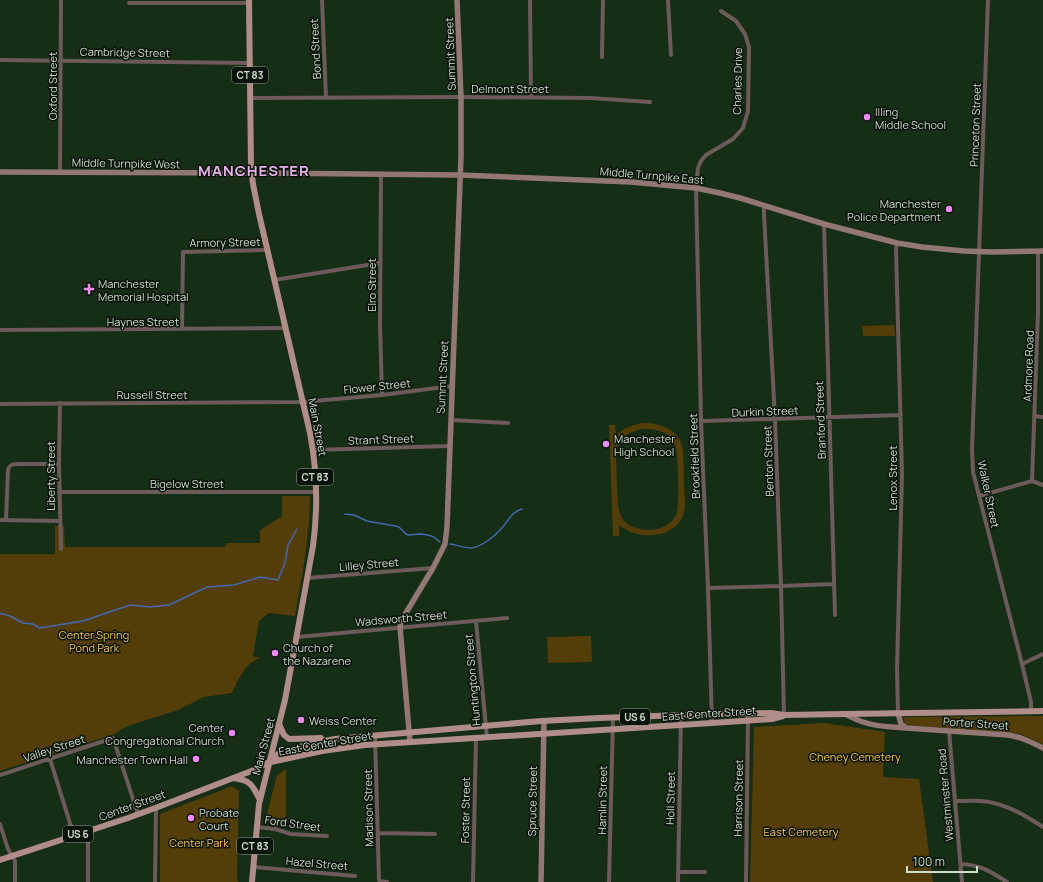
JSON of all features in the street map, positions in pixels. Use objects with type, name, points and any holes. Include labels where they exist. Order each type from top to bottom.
[{"type":"main road","name":"Main Street","points":[[249,2],[252,173],[255,197],[313,450],[316,492],[314,535],[297,637],[285,700],[260,800],[256,827],[252,882]]},
{"type":"main road","name":"East Center Street","points":[[269,762],[332,749],[375,744],[748,721],[772,719],[784,716],[1043,711]]},
{"type":"main road","name":"East Center Street","points":[[269,762],[278,754],[285,751],[308,744],[330,740],[486,725],[712,714],[771,713],[784,716]]},
{"type":"main road","points":[[279,724],[284,736],[289,739],[319,738],[330,740],[332,749]]},
{"type":"main road","name":"Center Street","points":[[0,860],[156,808],[254,770],[269,762]]},
{"type":"main road","points":[[234,778],[244,780],[250,784],[260,800]]},
{"type":"street","name":"Oxford Street","points":[[60,172],[61,0]]},
{"type":"street","name":"Bond Street","points":[[322,0],[326,98]]},
{"type":"street","name":"Summit Street","points":[[410,742],[400,627],[401,621],[433,568],[445,542],[447,514],[460,175],[461,97],[457,0]]},
{"type":"street","points":[[530,0],[531,98]]},
{"type":"street","points":[[602,57],[603,0]]},
{"type":"street","points":[[668,0],[671,55]]},
{"type":"street","name":"Princeton Street","points":[[979,251],[988,0]]},
{"type":"street","points":[[129,3],[249,2]]},
{"type":"street","name":"Charles Drive","points":[[696,188],[698,168],[701,160],[706,155],[733,139],[743,128],[748,111],[749,47],[744,34],[736,21],[721,11]]},
{"type":"street","name":"Cambridge Street","points":[[0,60],[250,62]]},
{"type":"street","name":"Delmont Street","points":[[250,98],[590,98],[650,102]]},
{"type":"street","name":"Middle Turnpike West","points":[[0,172],[252,173]]},
{"type":"street","name":"Middle Turnpike East","points":[[252,173],[460,175],[631,182],[696,188],[740,198],[824,224],[897,243],[944,249],[993,252],[1041,251]]},
{"type":"street","name":"Elro Street","points":[[381,175],[380,324],[382,395]]},
{"type":"street","name":"Brookfield Street","points":[[696,188],[701,422],[712,723]]},
{"type":"street","name":"Benton Street","points":[[764,206],[775,419],[784,716]]},
{"type":"street","name":"Branford Street","points":[[824,224],[835,615]]},
{"type":"street","name":"Lenox Street","points":[[897,243],[902,475],[898,713]]},
{"type":"street","name":"Armory Street","points":[[182,329],[183,252],[267,250]]},
{"type":"street","name":"Walker Street","points":[[979,251],[972,450],[973,472],[1022,664],[1031,702],[1031,711]]},
{"type":"street","name":"Ardmore Road","points":[[1032,481],[1041,251]]},
{"type":"street","points":[[274,280],[380,264]]},
{"type":"street","name":"Haynes Street","points":[[0,330],[286,328]]},
{"type":"street","name":"Flower Street","points":[[303,402],[382,395],[452,386]]},
{"type":"street","name":"Russell Street","points":[[0,404],[303,402]]},
{"type":"street","name":"Liberty Street","points":[[60,403],[58,464],[61,549]]},
{"type":"street","name":"Durkin Street","points":[[701,422],[901,415]]},
{"type":"street","points":[[1035,416],[1043,417]]},
{"type":"street","points":[[450,420],[508,423]]},
{"type":"street","name":"Strant Street","points":[[313,450],[449,446]]},
{"type":"street","points":[[6,520],[8,470],[10,466],[12,464],[58,464]]},
{"type":"street","points":[[979,496],[1032,481],[1043,485]]},
{"type":"street","name":"Bigelow Street","points":[[59,492],[316,492]]},
{"type":"street","points":[[0,520],[60,521]]},
{"type":"street","name":"Lilley Street","points":[[307,578],[433,568]]},
{"type":"street","points":[[708,588],[834,584]]},
{"type":"street","name":"Wadsworth Street","points":[[297,637],[507,618]]},
{"type":"street","name":"Huntington Street","points":[[476,621],[487,738]]},
{"type":"street","points":[[1022,664],[1043,654]]},
{"type":"street","points":[[898,713],[901,724],[906,728]]},
{"type":"street","name":"Harrison Street","points":[[746,882],[748,714]]},
{"type":"street","name":"Porter Street","points":[[845,714],[875,725],[1008,735],[1027,740],[1043,748]]},
{"type":"street","name":"Holl Street","points":[[678,882],[681,715]]},
{"type":"street","name":"Hamlin Street","points":[[609,882],[613,718]]},
{"type":"street","name":"Spruce Street","points":[[540,882],[544,721]]},
{"type":"street","name":"Westminster Road","points":[[949,731],[962,882]]},
{"type":"street","name":"Madison Street","points":[[375,735],[379,881]]},
{"type":"street","name":"Valley Street","points":[[0,775],[113,738],[138,814]]},
{"type":"street","name":"Foster Street","points":[[473,882],[476,738]]},
{"type":"street","points":[[50,759],[74,836]]},
{"type":"street","points":[[955,801],[977,801],[1000,804],[1014,809],[1043,827]]},
{"type":"street","points":[[155,882],[156,808]]},
{"type":"street","points":[[0,824],[8,849],[16,864],[15,882]]},
{"type":"street","name":"Ford Street","points":[[256,827],[275,829],[291,834],[328,836]]},
{"type":"street","points":[[87,831],[88,882]]},
{"type":"street","points":[[378,833],[435,834]]},
{"type":"street","points":[[960,864],[980,866],[1006,882]]},
{"type":"street","name":"Hazel Street","points":[[253,867],[356,876]]},
{"type":"street","points":[[678,872],[705,872]]},
{"type":"street","points":[[379,881],[387,882]]},
{"type":"green space","points":[[894,325],[895,336],[863,336],[862,326]]},
{"type":"green space","points":[[643,423],[666,427],[679,438],[683,457],[685,504],[683,516],[678,524],[671,530],[663,533],[644,535],[626,530],[619,525],[619,536],[613,536],[609,425],[615,425],[616,436],[631,426]],"holes":[[[642,429],[655,430],[667,434],[673,440],[676,448],[678,472],[678,503],[676,515],[665,526],[651,530],[644,530],[627,524],[623,520],[619,510],[618,499],[617,449],[624,437],[632,432]]]},
{"type":"green space","name":"Center Spring Pond Park","points":[[282,496],[310,496],[307,541],[295,616],[269,613],[259,621],[253,656],[261,658],[251,663],[247,667],[232,693],[204,697],[178,710],[131,725],[115,734],[0,771],[0,554],[55,554],[55,526],[64,526],[65,547],[225,547],[227,543],[260,543],[260,530],[282,516]]},
{"type":"green space","points":[[591,636],[592,662],[548,663],[547,637]]},
{"type":"green space","points":[[1043,716],[1043,744],[1023,735],[1014,733],[907,725],[904,719],[907,717]]},
{"type":"green space","name":"East Cemetery","points":[[825,723],[885,732],[883,777],[919,779],[933,882],[750,882],[754,727]]},
{"type":"green space","points":[[286,769],[286,825],[265,822],[277,775]]},
{"type":"green space","name":"Center Park","points":[[232,786],[239,791],[238,882],[160,882],[160,814]]},
{"type":"waterway","points":[[450,544],[469,548],[479,546],[494,536],[512,515],[518,510],[522,509]]},
{"type":"waterway","points":[[345,514],[354,515],[367,521],[399,527],[408,535],[428,535],[434,537],[440,542]]},
{"type":"waterway","points":[[0,613],[10,616],[23,623],[33,624],[40,628],[83,621],[130,605],[150,607],[169,605],[207,587],[234,585],[260,577],[278,580],[285,563],[288,545],[297,529]]},
{"type":"place","name":"Illing Middle School","points":[[867,117]]},
{"type":"place","name":"Manchester Police Department","points":[[949,209]]},
{"type":"place","name":"Manchester Memorial Hospital","points":[[89,289]]},
{"type":"place","name":"Manchester High School","points":[[606,444]]},
{"type":"place","name":"Church of the Nazarene","points":[[275,653]]},
{"type":"place","name":"Weiss Center","points":[[301,720]]},
{"type":"place","name":"Center Congregational Church","points":[[232,733]]},
{"type":"place","name":"Manchester Town Hall","points":[[196,759]]},
{"type":"place","name":"Probate Court","points":[[191,818]]},
{"type":"district","name":"MANCHESTER","points":[[254,170]]},
{"type":"park label","name":"Cheney Cemetery","points":[[855,756]]}]
